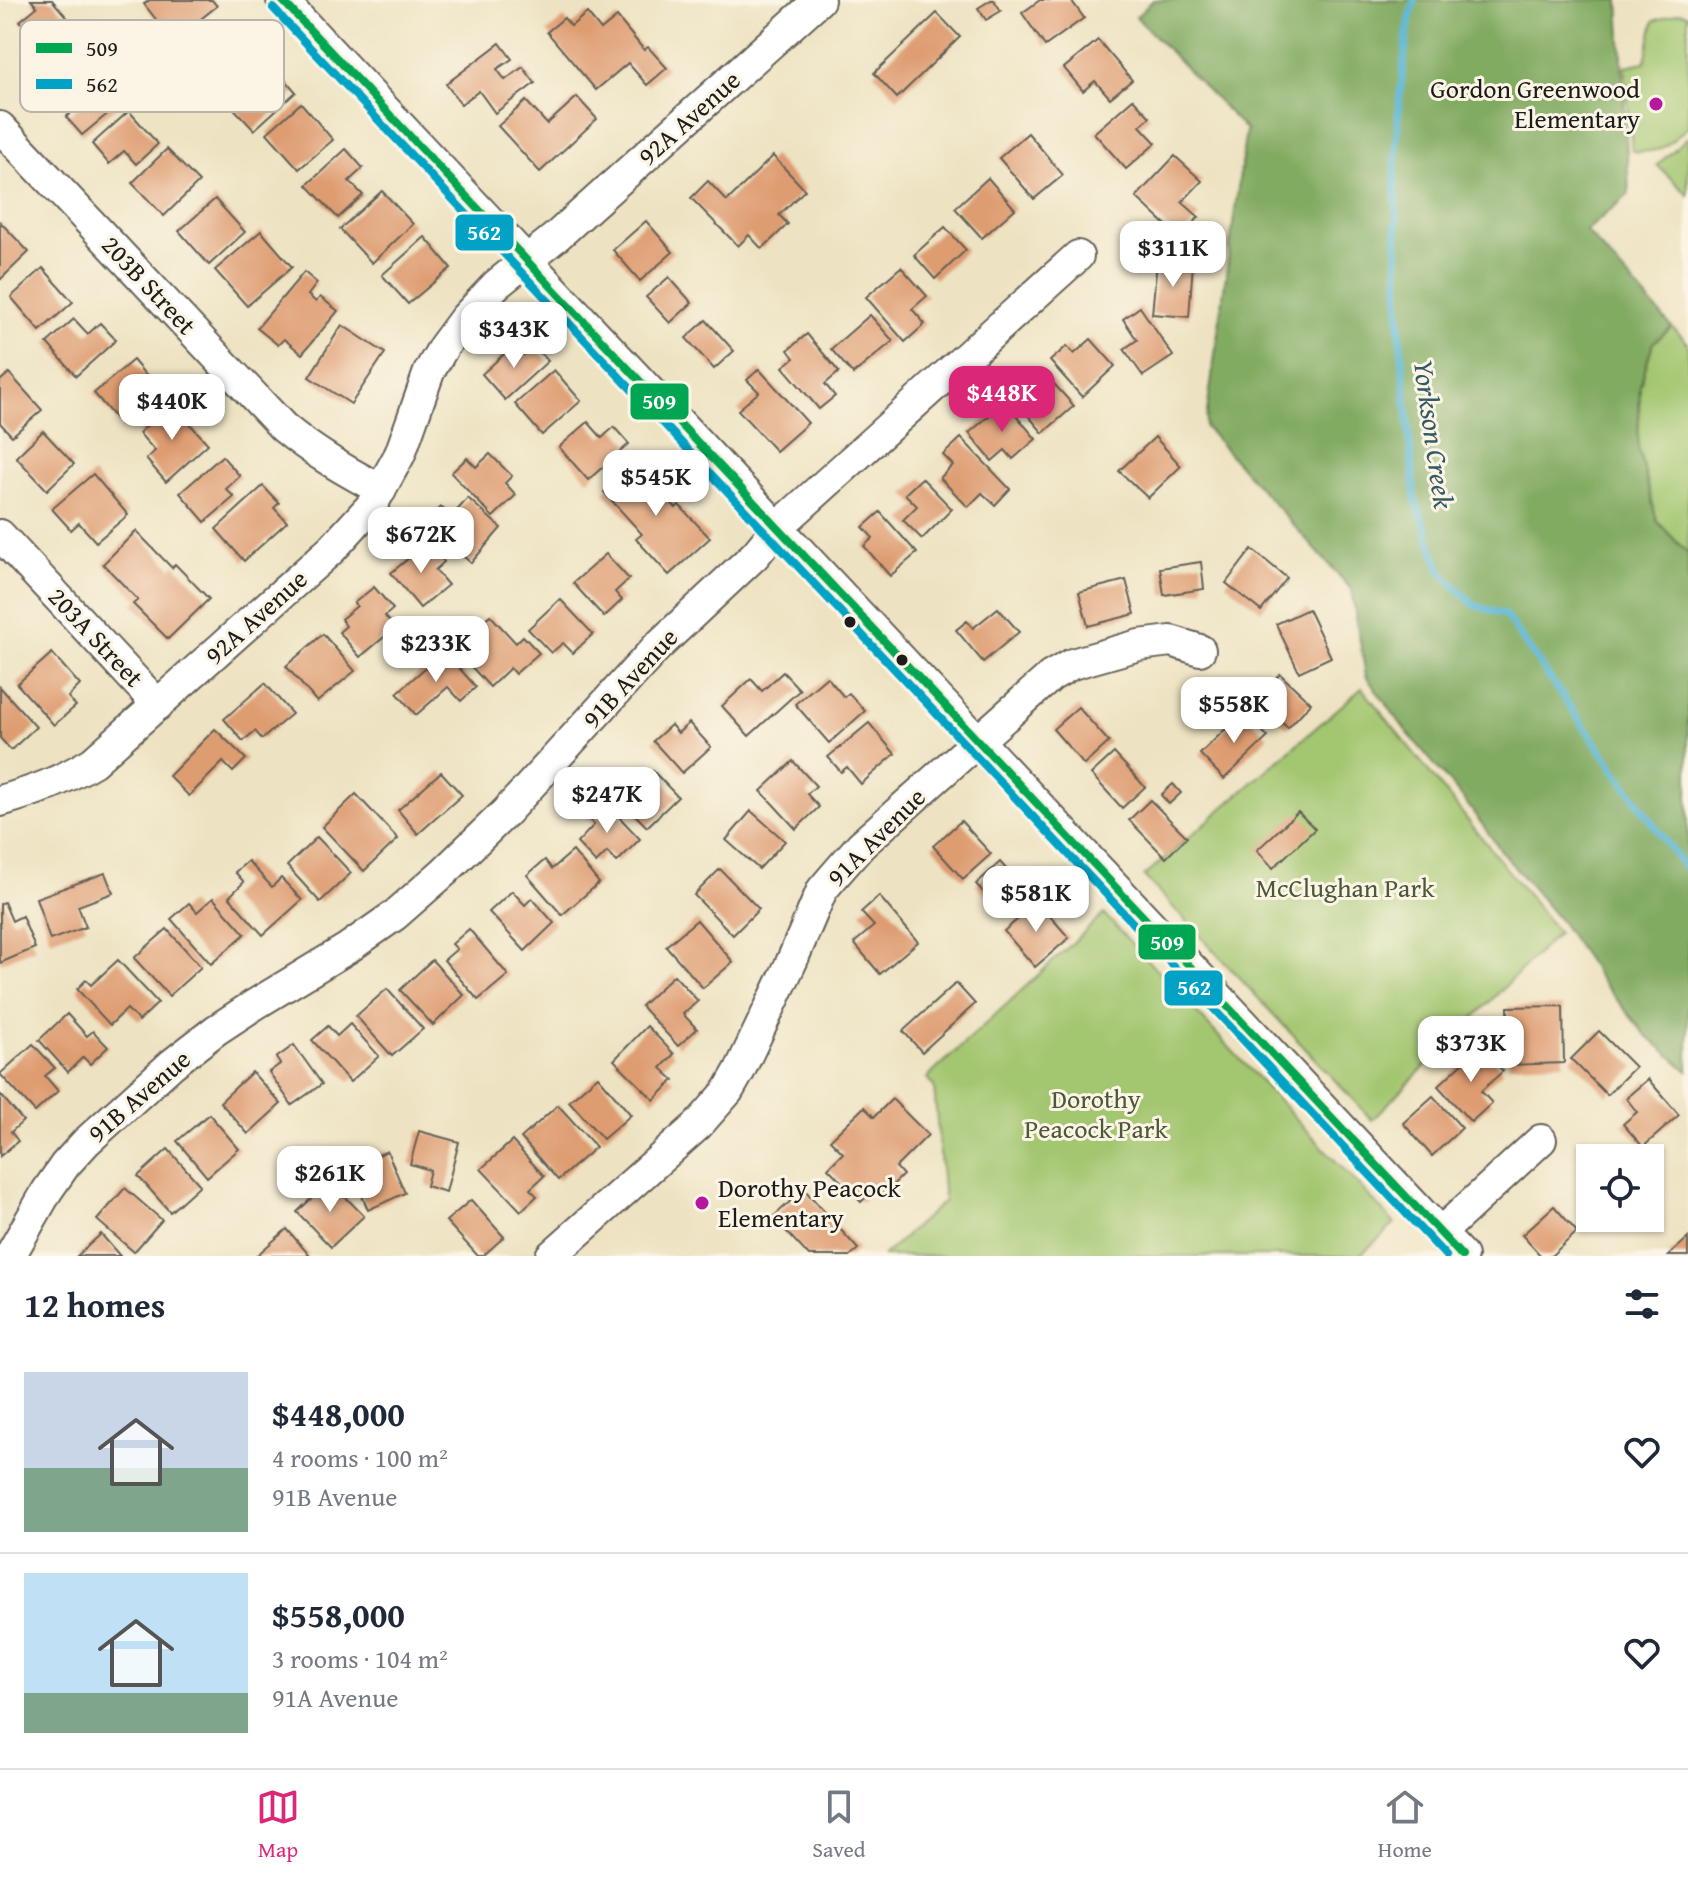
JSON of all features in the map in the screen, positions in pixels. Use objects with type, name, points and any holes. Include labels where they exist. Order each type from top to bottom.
[{"type":"street","points":[[282,0],[1462,1256]]},
{"type":"street","name":"92A Avenue","points":[[0,801],[62,780],[93,762],[332,549],[372,505],[381,490],[400,454],[429,372],[464,319],[496,285],[557,236],[819,0]]},
{"type":"street","name":"203B Street","points":[[0,127],[283,427],[330,463],[381,490]]},
{"type":"street","name":"91B Avenue","points":[[10,1256],[47,1191],[86,1142],[172,1064],[216,1030],[348,948],[395,915],[435,881],[506,812],[657,647],[755,555],[778,527],[1078,256]]},
{"type":"street","name":"203A Street","points":[[0,535],[158,705]]},
{"type":"street","name":"91A Avenue","points":[[551,1256],[698,1125],[728,1091],[791,963],[822,890],[861,845],[1051,676],[1072,664],[1150,643],[1171,641],[1200,650]]},
{"type":"street","points":[[1440,1233],[1541,1140]]},
{"type":"green space","points":[[1153,0],[1619,0],[1629,194],[1586,231],[1672,327],[1653,343],[1640,385],[1638,447],[1657,521],[1688,554],[1688,1071],[1644,1033],[1603,983],[1560,921],[1406,731],[1366,676],[1351,589],[1205,427],[1246,130],[1136,17]]},
{"type":"green space","points":[[1680,12],[1688,14],[1688,127],[1657,150],[1632,151],[1625,66],[1645,62],[1654,21]]},
{"type":"green space","points":[[1688,137],[1688,195],[1657,165]]},
{"type":"green space","points":[[1672,327],[1688,343],[1688,554],[1657,521],[1638,447],[1640,385],[1653,343]]},
{"type":"green space","name":"McClughan Park","points":[[1362,688],[1558,933],[1372,1120],[1144,876]]},
{"type":"green space","name":"Dorothy Peacock Park","points":[[1104,914],[1395,1224],[1359,1256],[883,1256],[944,1201],[934,1087],[927,1078]]},
{"type":"building","points":[[31,0],[52,0],[69,20],[21,20],[37,7]]},
{"type":"building","points":[[150,0],[212,0],[217,6],[199,20],[157,20],[144,4]]},
{"type":"building","points":[[991,0],[1001,11],[986,20],[978,8]]},
{"type":"building","points":[[1040,0],[1071,0],[1084,18],[1045,46],[1022,13]]},
{"type":"building","points":[[587,13],[601,30],[617,17],[644,50],[648,47],[667,68],[647,85],[628,63],[596,90],[547,32],[564,18],[571,26]]},
{"type":"building","points":[[937,13],[960,37],[897,98],[874,73]]},
{"type":"building","points":[[1098,40],[1132,80],[1110,98],[1095,81],[1083,91],[1064,68]]},
{"type":"building","points":[[500,43],[512,59],[497,69],[505,80],[523,67],[535,83],[495,113],[479,91],[461,104],[446,84]]},
{"type":"building","points":[[284,78],[296,92],[284,103]]},
{"type":"building","points":[[577,97],[597,119],[540,172],[498,126],[526,101],[547,124]]},
{"type":"building","points":[[1133,99],[1150,117],[1140,126],[1156,143],[1126,169],[1094,133]]},
{"type":"building","points":[[301,103],[333,140],[299,169],[267,133]]},
{"type":"building","points":[[72,112],[110,112],[82,135],[66,117]]},
{"type":"building","points":[[130,112],[158,144],[136,164],[124,151],[109,164],[92,144]]},
{"type":"building","points":[[237,112],[274,112],[254,130]]},
{"type":"building","points":[[1028,133],[1063,175],[1034,199],[999,158]]},
{"type":"building","points":[[167,149],[199,182],[164,216],[132,183]]},
{"type":"building","points":[[346,149],[363,168],[349,181],[363,195],[338,218],[307,185]]},
{"type":"building","points":[[773,156],[805,190],[779,215],[788,224],[762,249],[749,235],[738,246],[691,198],[708,181],[727,201]]},
{"type":"building","points":[[1175,156],[1202,181],[1182,202],[1199,217],[1180,238],[1136,197]]},
{"type":"building","points":[[988,178],[1015,209],[982,238],[955,208]]},
{"type":"building","points":[[382,191],[413,224],[372,263],[340,229]]},
{"type":"building","points":[[215,199],[245,232],[209,265],[179,231]]},
{"type":"building","points":[[646,221],[673,252],[640,281],[613,250]]},
{"type":"building","points":[[0,222],[29,252],[0,280]]},
{"type":"building","points":[[945,227],[966,250],[935,279],[914,255]]},
{"type":"building","points":[[261,231],[292,267],[247,306],[215,270]]},
{"type":"building","points":[[425,237],[451,268],[408,304],[382,275]]},
{"type":"building","points":[[1157,261],[1193,263],[1189,317],[1152,314]]},
{"type":"building","points":[[901,267],[927,296],[912,309],[925,324],[905,342],[866,297]]},
{"type":"building","points":[[43,268],[73,302],[40,331],[11,297]]},
{"type":"building","points":[[304,272],[317,283],[308,295],[316,302],[320,297],[338,311],[302,354],[284,339],[278,345],[257,328]]},
{"type":"building","points":[[669,277],[692,303],[670,323],[646,297]]},
{"type":"building","points":[[1140,307],[1173,356],[1143,376],[1124,349],[1137,340],[1123,319]]},
{"type":"building","points":[[870,315],[893,341],[853,374],[831,349]]},
{"type":"building","points":[[74,319],[88,334],[100,323],[116,340],[76,376],[47,343]]},
{"type":"building","points":[[706,320],[734,351],[714,369],[686,338]]},
{"type":"building","points":[[342,325],[385,353],[351,404],[309,377]]},
{"type":"building","points":[[807,334],[839,372],[825,384],[835,396],[819,409],[783,367],[794,358],[788,350]]},
{"type":"building","points":[[1091,339],[1115,366],[1082,397],[1050,361],[1067,346],[1074,354]]},
{"type":"building","points":[[514,345],[524,355],[534,346],[548,361],[505,400],[482,374]]},
{"type":"building","points":[[133,360],[159,391],[120,424],[94,393]]},
{"type":"building","points":[[759,369],[808,423],[776,451],[738,410],[759,392],[747,380]]},
{"type":"building","points":[[554,370],[581,401],[542,435],[515,404]]},
{"type":"building","points":[[9,373],[42,410],[12,436],[0,423],[0,381]]},
{"type":"building","points":[[1045,374],[1074,406],[1043,433],[1010,394],[1030,376],[1035,382]]},
{"type":"building","points":[[1005,402],[1036,439],[1013,459],[1005,450],[992,461],[969,433]]},
{"type":"building","points":[[171,403],[208,444],[166,482],[146,459],[155,451],[139,433]]},
{"type":"building","points":[[588,422],[602,438],[614,427],[629,444],[588,480],[559,447]]},
{"type":"building","points":[[43,431],[74,464],[47,490],[16,457]]},
{"type":"building","points":[[1155,437],[1181,466],[1148,498],[1119,471]]},
{"type":"building","points":[[961,438],[1010,489],[995,505],[982,493],[968,507],[940,478],[953,465],[943,455]]},
{"type":"building","points":[[490,454],[512,476],[505,483],[516,495],[493,517],[451,473],[467,458],[476,467]]},
{"type":"building","points":[[222,456],[240,476],[226,489],[234,497],[205,522],[180,493]]},
{"type":"building","points":[[641,458],[660,478],[654,484],[710,538],[669,575],[636,539],[642,534],[604,492]]},
{"type":"building","points":[[93,474],[128,515],[96,542],[79,523],[71,530],[52,509]]},
{"type":"building","points":[[922,478],[952,509],[922,539],[903,520],[917,506],[905,494]]},
{"type":"building","points":[[263,486],[279,503],[274,508],[287,522],[244,561],[216,529]]},
{"type":"building","points":[[468,498],[501,528],[471,563],[426,523],[441,507],[452,516]]},
{"type":"building","points":[[880,512],[917,553],[890,576],[864,546],[873,538],[863,527]]},
{"type":"building","points":[[136,531],[172,568],[175,564],[209,599],[168,639],[133,604],[138,600],[103,564]]},
{"type":"building","points":[[428,542],[444,562],[435,570],[448,585],[420,608],[391,573]]},
{"type":"building","points":[[1252,549],[1287,578],[1261,611],[1226,583]]},
{"type":"building","points":[[606,554],[629,579],[615,592],[622,600],[604,617],[573,583]]},
{"type":"building","points":[[1201,562],[1204,589],[1164,595],[1160,568]]},
{"type":"building","points":[[1126,580],[1135,614],[1088,626],[1079,592]]},
{"type":"building","points":[[374,587],[393,609],[385,616],[395,628],[360,657],[339,632],[346,626],[341,619],[357,606],[354,603]]},
{"type":"building","points":[[560,599],[593,634],[573,653],[563,643],[551,653],[528,629]]},
{"type":"building","points":[[998,608],[1019,632],[983,662],[956,630],[967,621],[973,628]]},
{"type":"building","points":[[1308,609],[1331,657],[1299,672],[1276,624]]},
{"type":"building","points":[[490,615],[516,643],[523,636],[539,653],[515,674],[510,668],[490,687],[457,651],[476,634],[473,630]]},
{"type":"building","points":[[323,634],[355,671],[317,702],[286,666]]},
{"type":"building","points":[[444,651],[476,687],[461,701],[448,687],[416,715],[397,693]]},
{"type":"building","points":[[52,653],[80,685],[68,697],[76,706],[54,725],[17,684]]},
{"type":"building","points":[[783,672],[800,690],[749,736],[722,706],[751,679],[762,691]]},
{"type":"building","points":[[1280,674],[1311,703],[1288,728],[1256,699]]},
{"type":"building","points":[[827,677],[844,697],[849,693],[865,711],[829,743],[795,704]]},
{"type":"building","points":[[265,683],[292,714],[262,739],[255,731],[243,741],[224,719]]},
{"type":"building","points":[[0,687],[36,727],[11,750],[0,738]]},
{"type":"building","points":[[1078,707],[1109,742],[1084,765],[1053,729]]},
{"type":"building","points":[[1244,711],[1268,737],[1224,779],[1200,754]]},
{"type":"building","points":[[689,723],[711,747],[682,773],[653,741],[671,725],[678,733]]},
{"type":"building","points":[[869,723],[895,754],[861,784],[847,767],[841,772],[828,757]]},
{"type":"building","points":[[215,729],[246,759],[233,772],[223,762],[189,796],[169,776]]},
{"type":"building","points":[[1114,753],[1145,787],[1122,808],[1091,774]]},
{"type":"building","points":[[793,761],[816,786],[807,794],[819,807],[796,829],[761,791]]},
{"type":"building","points":[[653,771],[678,797],[647,827],[610,789],[627,773],[638,785]]},
{"type":"building","points":[[441,772],[462,795],[418,834],[398,810]]},
{"type":"building","points":[[1173,784],[1181,793],[1169,804],[1161,795]]},
{"type":"building","points":[[356,794],[398,839],[364,871],[322,827]]},
{"type":"building","points":[[1150,800],[1187,837],[1166,858],[1129,820]]},
{"type":"building","points":[[604,801],[640,839],[617,862],[607,852],[596,863],[577,843],[594,825],[587,817]]},
{"type":"building","points":[[751,811],[785,841],[759,869],[726,840]]},
{"type":"building","points":[[1298,812],[1315,829],[1273,868],[1257,850]]},
{"type":"building","points":[[961,821],[991,854],[963,879],[933,846]]},
{"type":"building","points":[[317,837],[351,873],[320,902],[287,866]]},
{"type":"building","points":[[573,851],[599,883],[562,915],[527,875],[545,860],[552,869]]},
{"type":"building","points":[[248,861],[272,887],[281,878],[302,900],[263,935],[229,897],[244,882],[235,872]]},
{"type":"building","points":[[1000,862],[1028,894],[1004,915],[976,884]]},
{"type":"building","points":[[720,869],[759,909],[733,935],[694,895]]},
{"type":"building","points":[[105,873],[113,893],[78,906],[86,927],[50,940],[36,898]]},
{"type":"building","points":[[512,891],[525,905],[532,898],[554,923],[525,951],[489,912]]},
{"type":"building","points":[[879,896],[918,942],[880,974],[854,943],[874,926],[861,912]]},
{"type":"building","points":[[213,898],[245,934],[211,964],[171,919],[189,903],[197,912]]},
{"type":"building","points":[[4,902],[12,921],[22,916],[35,948],[0,963],[0,904]]},
{"type":"building","points":[[1038,902],[1069,938],[1035,967],[1004,931]]},
{"type":"building","points":[[697,920],[733,962],[703,988],[666,946]]},
{"type":"building","points":[[167,929],[201,967],[169,996],[134,958]]},
{"type":"building","points":[[469,929],[508,975],[478,1000],[444,960],[457,949],[452,944]]},
{"type":"building","points":[[118,960],[158,1003],[139,1021],[127,1009],[110,1025],[77,989],[86,980],[91,985]]},
{"type":"building","points":[[432,960],[464,995],[433,1025],[400,990]]},
{"type":"building","points":[[674,975],[698,1001],[683,1014],[697,1029],[678,1046],[641,1006]]},
{"type":"building","points":[[956,983],[975,1004],[922,1052],[903,1031]]},
{"type":"building","points":[[387,989],[423,1029],[392,1056],[356,1016]]},
{"type":"building","points":[[1563,1006],[1564,1063],[1509,1065],[1508,1007]]},
{"type":"building","points":[[67,1014],[87,1036],[93,1031],[108,1047],[90,1064],[83,1057],[68,1072],[39,1040]]},
{"type":"building","points":[[350,1024],[379,1056],[350,1082],[312,1040],[328,1026],[337,1036]]},
{"type":"building","points":[[647,1026],[674,1054],[661,1068],[674,1080],[654,1100],[614,1060]]},
{"type":"building","points":[[1599,1031],[1635,1067],[1607,1095],[1571,1059]]},
{"type":"building","points":[[33,1044],[55,1068],[45,1076],[58,1091],[35,1112],[0,1074]]},
{"type":"building","points":[[294,1045],[322,1084],[292,1105],[269,1072],[280,1064],[276,1058]]},
{"type":"building","points":[[1480,1047],[1503,1071],[1481,1091],[1492,1103],[1471,1122],[1438,1086]]},
{"type":"building","points":[[252,1072],[281,1104],[248,1134],[220,1102]]},
{"type":"building","points":[[598,1076],[631,1115],[603,1139],[569,1101]]},
{"type":"building","points":[[1648,1079],[1679,1115],[1646,1144],[1640,1144],[1623,1124],[1637,1112],[1626,1098]]},
{"type":"building","points":[[0,1094],[23,1121],[11,1132],[18,1141],[0,1156]]},
{"type":"building","points":[[1433,1096],[1462,1128],[1432,1156],[1403,1123]]},
{"type":"building","points":[[892,1099],[928,1135],[896,1167],[903,1175],[880,1197],[873,1190],[861,1202],[828,1168],[843,1153],[830,1140],[864,1107],[874,1117]]},
{"type":"building","points":[[558,1105],[596,1147],[558,1180],[521,1138]]},
{"type":"building","points":[[209,1114],[239,1149],[207,1177],[177,1141]]},
{"type":"building","points":[[419,1131],[459,1142],[446,1192],[426,1186],[430,1170],[410,1164]]},
{"type":"building","points":[[512,1141],[544,1176],[530,1189],[537,1196],[521,1211],[481,1169]]},
{"type":"building","points":[[168,1149],[200,1185],[170,1212],[138,1176]]},
{"type":"building","points":[[387,1151],[405,1193],[368,1210],[350,1168]]},
{"type":"building","points":[[330,1181],[364,1216],[331,1247],[297,1212]]},
{"type":"building","points":[[125,1188],[162,1220],[134,1252],[97,1220]]},
{"type":"building","points":[[804,1189],[858,1249],[850,1256],[809,1256],[773,1217]]},
{"type":"building","points":[[471,1200],[504,1237],[483,1256],[478,1256],[446,1221]]},
{"type":"building","points":[[1554,1206],[1577,1232],[1551,1256],[1541,1256],[1522,1235]]},
{"type":"building","points":[[287,1229],[310,1256],[256,1256]]},
{"type":"building","points":[[101,1234],[120,1256],[77,1256]]},
{"type":"building","points":[[1688,1238],[1688,1256],[1668,1256]]},
{"type":"waterway","name":"Yorkson Creek","points":[[1414,0],[1399,104],[1395,173],[1400,335],[1415,499],[1441,572],[1474,605],[1505,615],[1688,873]]},
{"type":"transit line","name":"509","points":[[282,0],[1462,1256]]},
{"type":"transit line","name":"562","points":[[273,8],[1446,1256]]},
{"type":"place","name":"Gordon Greenwood Elementary","points":[[1656,104]]},
{"type":"place","name":"Dorothy Peacock Elementary","points":[[702,1203]]}]
